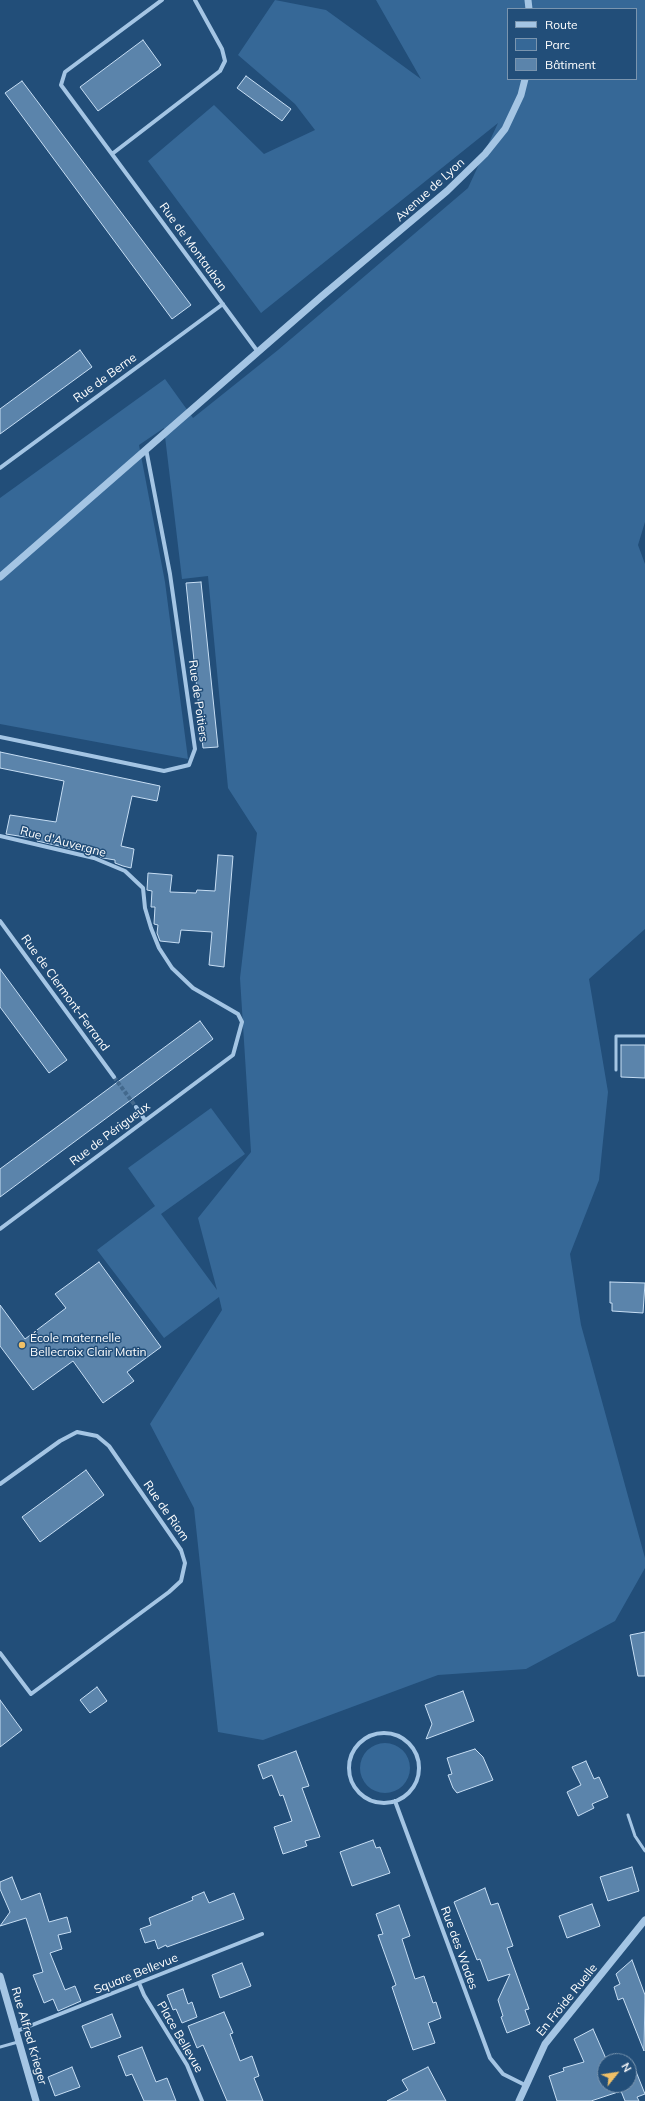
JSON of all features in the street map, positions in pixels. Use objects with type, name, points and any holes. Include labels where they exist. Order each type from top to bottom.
[{"type":"street","name":"Rue de Montauban","points":[[162,0],[65,72],[61,85],[258,352]]},
{"type":"street","points":[[112,154],[220,71],[225,61],[222,49],[195,0]]},
{"type":"street","name":"Avenue de Lyon","points":[[0,577],[322,296],[447,191],[485,154],[505,129],[521,95],[525,80]]},
{"type":"street","name":"Rue de Berne","points":[[0,468],[223,304]]},
{"type":"street","name":"Rue de Poitiers","points":[[0,737],[164,771],[188,765],[195,748],[170,574],[146,449]]},
{"type":"street","name":"Rue d'Auvergne","points":[[0,836],[94,858],[125,871],[143,888],[145,908],[151,928],[159,948],[172,968],[193,988],[238,1014],[242,1022],[233,1055]]},
{"type":"street","name":"Rue de Clermont-Ferrand","points":[[0,921],[114,1077]]},
{"type":"street","name":"Rue de Périgueux","points":[[0,1229],[233,1055]]},
{"type":"street","points":[[136,1107],[145,1120]]},
{"type":"street","name":"Rue de Riom","points":[[0,1484],[60,1441],[77,1432],[97,1436],[109,1446],[181,1550],[185,1563],[181,1581],[169,1592],[31,1694],[0,1654]]},
{"type":"street","points":[[381,1733],[398,1736],[412,1746],[417,1756],[419,1767],[418,1778],[413,1788],[405,1796],[395,1802],[383,1803],[372,1801],[362,1795],[354,1786],[350,1775],[350,1763],[353,1752],[360,1743],[370,1736],[381,1733]]},
{"type":"street","name":"Rue des Wades","points":[[395,1802],[490,2058],[503,2074],[525,2085]]},
{"type":"street","name":"En Froide Ruelle","points":[[519,2101],[545,2044],[645,1920]]},
{"type":"street","name":"Square Bellevue","points":[[17,2032],[262,1934]]},
{"type":"street","name":"Rue Alfred Krieger","points":[[0,1976],[20,2041],[36,2101]]},
{"type":"street","name":"Place Bellevue","points":[[139,1983],[144,1995],[187,2065],[202,2101]]},
{"type":"lane","points":[[616,1070],[616,1036],[645,1036]]},
{"type":"lane","points":[[628,1815],[635,1836],[645,1852]]},
{"type":"lane","points":[[0,2047],[20,2041]]},
{"type":"green space","points":[[275,0],[326,10],[421,79],[376,0],[645,0],[645,522],[638,545],[645,564],[645,929],[589,979],[608,1092],[599,1180],[570,1254],[581,1325],[645,1558],[645,1568],[615,1621],[526,1669],[438,1675],[263,1740],[218,1732],[194,1508],[150,1424],[222,1310],[219,1297],[164,1338],[97,1250],[155,1206],[128,1168],[211,1108],[245,1154],[161,1214],[217,1290],[198,1218],[251,1152],[240,978],[257,833],[228,788],[208,576],[182,579],[164,428],[139,445],[165,582],[188,759],[0,724],[0,498],[165,379],[193,418],[278,350],[468,188],[498,123],[261,313],[148,161],[214,105],[264,154],[315,130],[295,104],[238,55]]},
{"type":"green space","points":[[385,1743],[394,1745],[403,1750],[408,1759],[410,1768],[408,1777],[403,1786],[394,1791],[385,1793],[376,1791],[367,1786],[362,1777],[360,1768],[362,1759],[367,1750],[376,1745]]},
{"type":"building","points":[[143,40],[161,65],[98,111],[80,87]]},
{"type":"building","points":[[246,76],[291,109],[282,121],[237,88]]},
{"type":"building","points":[[22,81],[191,305],[172,319],[5,93]]},
{"type":"building","points":[[80,350],[92,367],[0,434],[0,409]]},
{"type":"building","points":[[201,582],[218,747],[203,748],[186,583]]},
{"type":"building","points":[[0,752],[160,786],[157,801],[132,796],[121,846],[134,849],[131,868],[115,863],[115,860],[100,857],[100,855],[37,841],[38,839],[6,834],[10,815],[56,822],[64,781],[0,768]]},
{"type":"building","points":[[218,855],[233,856],[224,967],[209,965],[212,932],[181,930],[179,943],[160,941],[157,933],[158,925],[154,924],[155,907],[151,907],[152,891],[147,890],[148,873],[172,875],[170,892],[196,893],[197,890],[215,891]]},
{"type":"building","points":[[0,969],[67,1060],[49,1073],[0,1007]]},
{"type":"building","points":[[200,1021],[213,1039],[0,1197],[0,1169]]},
{"type":"building","points":[[621,1045],[645,1045],[645,1078],[621,1077]]},
{"type":"building","points":[[99,1262],[161,1347],[127,1372],[134,1381],[103,1403],[73,1361],[33,1390],[0,1346],[0,1305],[25,1339],[66,1308],[55,1294]]},
{"type":"building","points":[[610,1282],[645,1283],[643,1313],[612,1311],[612,1303],[610,1303]]},
{"type":"building","points":[[86,1470],[104,1495],[40,1542],[22,1517]]},
{"type":"building","points":[[645,1632],[645,1676],[638,1676],[630,1635]]},
{"type":"building","points":[[97,1687],[107,1701],[90,1713],[80,1700]]},
{"type":"building","points":[[463,1691],[474,1721],[426,1739],[432,1724],[425,1705]]},
{"type":"building","points":[[0,1700],[22,1730],[0,1747]]},
{"type":"building","points":[[475,1749],[483,1757],[493,1780],[457,1793],[453,1788],[448,1775],[452,1774],[447,1758]]},
{"type":"building","points":[[296,1751],[309,1786],[302,1788],[320,1837],[305,1841],[307,1846],[283,1854],[274,1827],[292,1821],[283,1795],[280,1796],[272,1775],[263,1779],[258,1765]]},
{"type":"building","points":[[586,1761],[594,1779],[599,1777],[608,1797],[592,1804],[594,1808],[578,1816],[567,1792],[581,1785],[572,1767]]},
{"type":"building","points":[[373,1840],[376,1848],[380,1847],[390,1873],[352,1886],[340,1852]]},
{"type":"building","points":[[632,1867],[639,1891],[608,1901],[600,1877]]},
{"type":"building","points":[[12,1877],[21,1900],[40,1893],[49,1922],[67,1917],[71,1932],[58,1935],[62,1949],[50,1953],[65,1990],[75,1986],[81,2001],[58,2011],[53,1999],[44,2003],[33,1975],[43,1972],[26,1918],[0,1926],[10,1912],[0,1889],[0,1882]]},
{"type":"building","points":[[485,1888],[491,1905],[498,1903],[513,1946],[507,1948],[529,2009],[525,2010],[530,2024],[507,2033],[501,2017],[503,2016],[498,2000],[510,1974],[488,1981],[480,1959],[477,1960],[454,1902]]},
{"type":"building","points":[[204,1892],[209,1903],[234,1893],[244,1919],[167,1947],[166,1945],[158,1949],[155,1940],[145,1943],[140,1929],[151,1925],[149,1918],[193,1900],[192,1897]]},
{"type":"building","points":[[592,1904],[600,1926],[567,1938],[559,1916]]},
{"type":"building","points":[[399,1905],[410,1936],[402,1939],[415,1979],[424,1976],[433,2003],[436,2002],[441,2018],[428,2023],[435,2043],[413,2050],[392,1987],[396,1985],[378,1935],[383,1934],[376,1914]]},
{"type":"building","points":[[632,1960],[645,1995],[644,2051],[623,1998],[618,2000],[614,1987],[620,1984],[616,1974]]},
{"type":"building","points":[[242,1963],[251,1986],[220,1998],[212,1975]]},
{"type":"building","points":[[183,1989],[188,2004],[192,2002],[197,2017],[182,2023],[176,2009],[173,2010],[167,1995]]},
{"type":"building","points":[[224,2012],[233,2033],[230,2034],[240,2061],[252,2056],[259,2076],[254,2078],[263,2101],[227,2101],[203,2045],[197,2048],[188,2026]]},
{"type":"building","points":[[112,2014],[121,2037],[91,2048],[82,2026]]},
{"type":"building","points":[[593,2029],[604,2053],[597,2053],[597,2093],[615,2093],[591,2101],[557,2101],[549,2076],[564,2071],[563,2068],[584,2062],[574,2039]]},
{"type":"building","points":[[142,2047],[156,2082],[167,2078],[176,2101],[144,2101],[132,2074],[126,2076],[118,2056]]},
{"type":"building","points":[[72,2067],[80,2087],[55,2096],[48,2077]]},
{"type":"building","points":[[428,2067],[446,2101],[387,2101],[408,2090],[402,2080]]},
{"type":"building","points":[[637,2074],[645,2094],[637,2097],[639,2101],[625,2101],[622,2093],[637,2093]]},
{"type":"tunnel","points":[[114,1077],[136,1107]]},
{"type":"place","name":"École maternelle Bellecroix Clair Matin","points":[[22,1345]]}]
